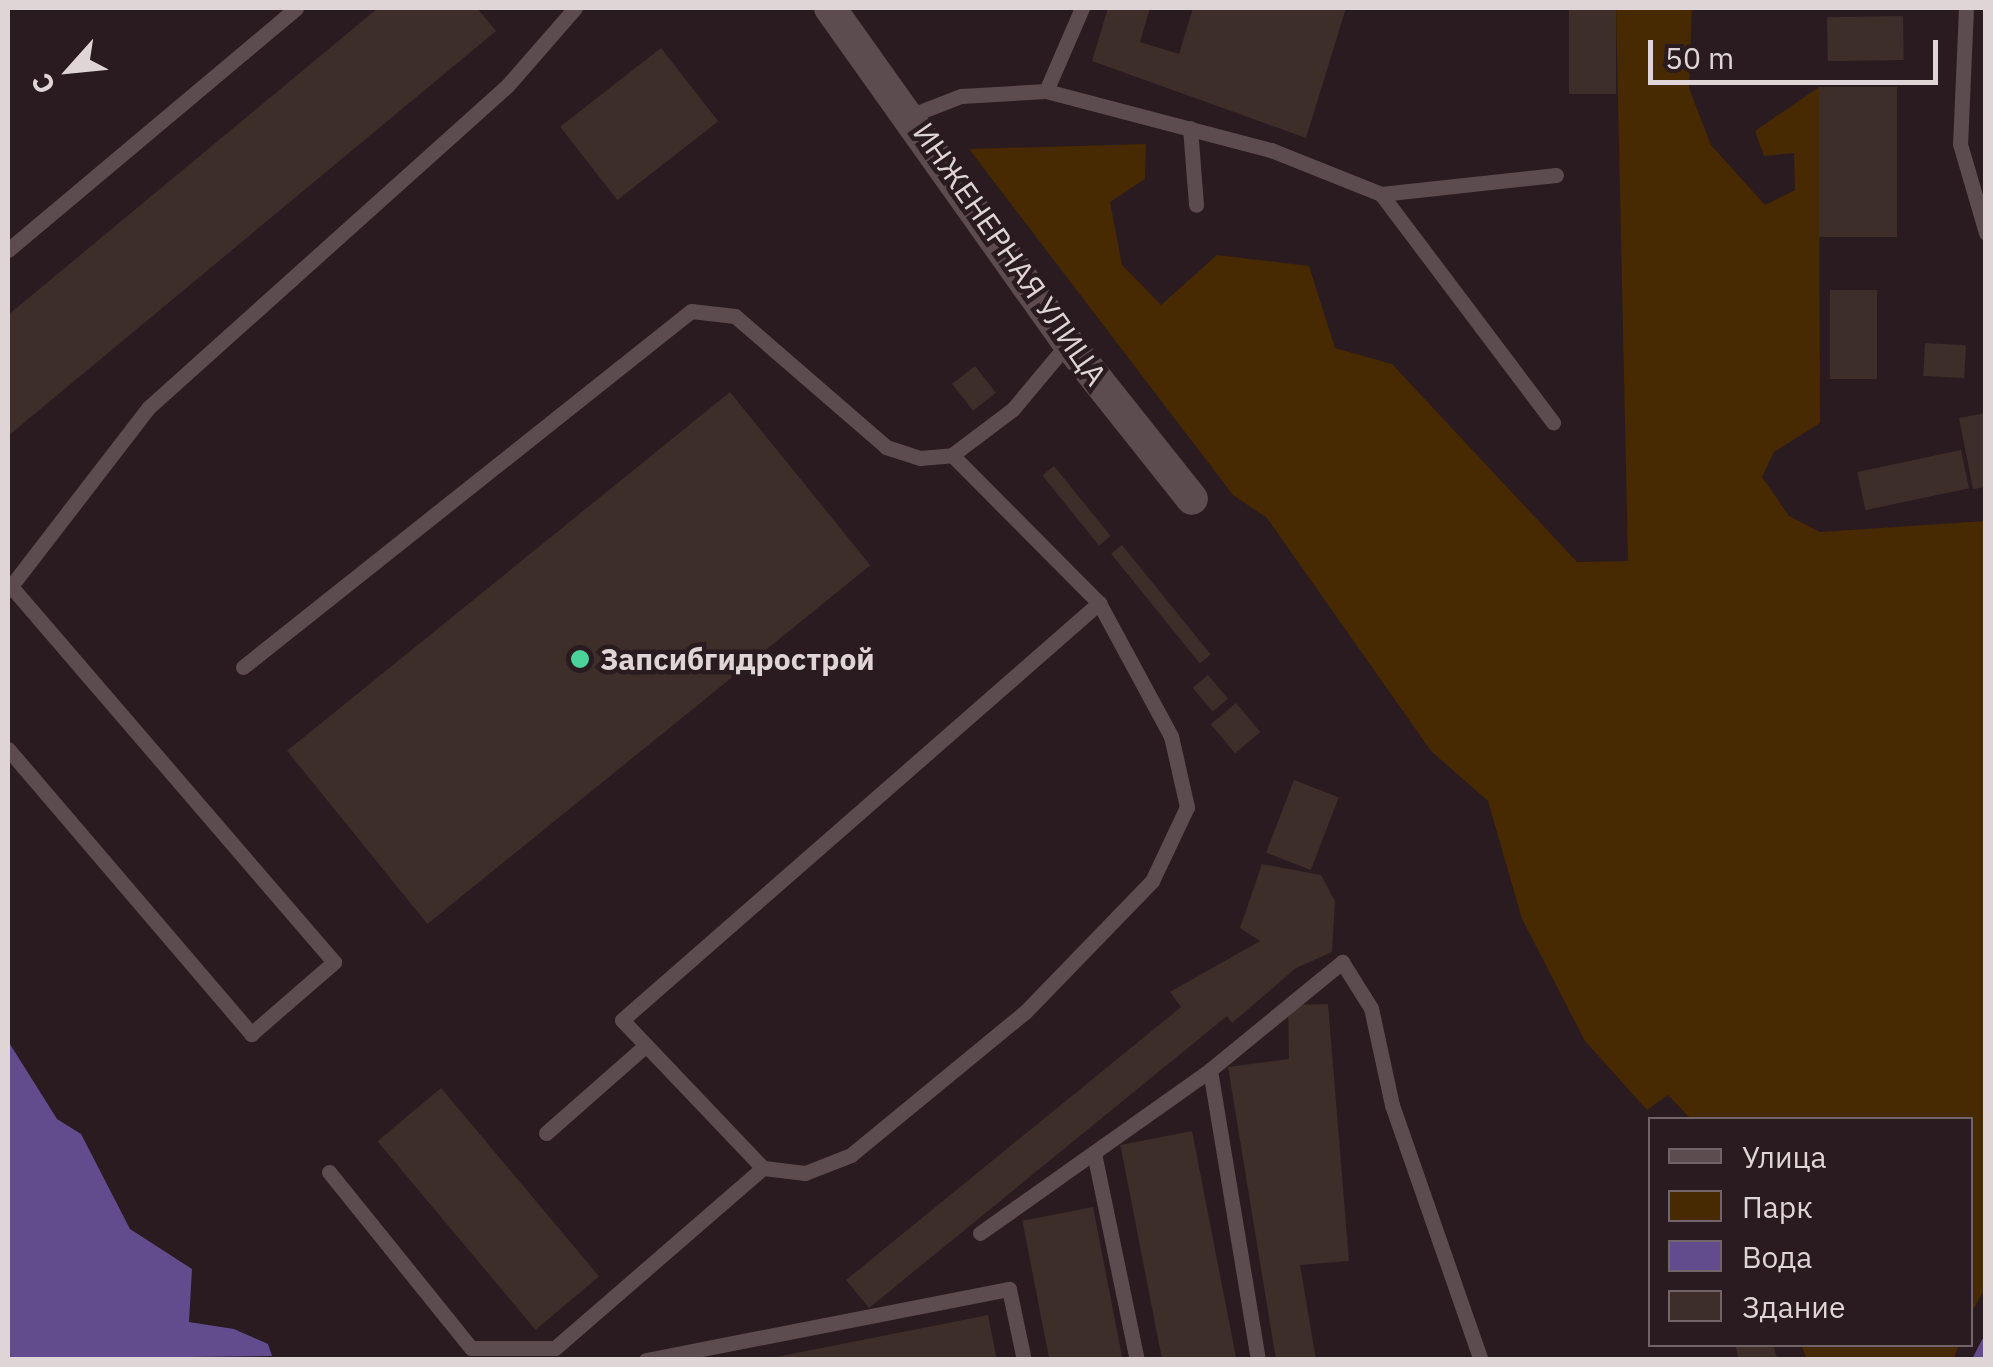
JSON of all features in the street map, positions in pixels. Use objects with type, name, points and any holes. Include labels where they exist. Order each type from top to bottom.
[{"type":"street","name":"ИНЖЕНЕРНАЯ УЛИЦА","points":[[830,8],[912,115],[1068,343],[1192,498]]},
{"type":"lane","points":[[8,250],[296,8]]},
{"type":"lane","points":[[8,749],[251,1034],[334,962],[9,588],[148,408],[507,86],[575,8]]},
{"type":"lane","points":[[1046,92],[1082,8]]},
{"type":"lane","points":[[1966,8],[1960,144],[1986,233]]},
{"type":"lane","points":[[912,115],[961,96],[1046,92],[1190,128],[1381,194],[1556,175]]},
{"type":"lane","points":[[1190,128],[1196,205]]},
{"type":"lane","points":[[1381,194],[1552,422]]},
{"type":"lane","points":[[243,667],[691,311],[735,316],[886,447],[952,455],[1099,604],[1171,736],[1188,807],[1152,881],[1024,1012],[851,1156],[805,1173],[763,1168],[622,1020],[1099,604]]},
{"type":"lane","points":[[952,455],[1014,409],[1068,343]]},
{"type":"lane","points":[[980,1234],[1210,1070],[1342,962],[1371,1008],[1392,1105],[1482,1360]]},
{"type":"lane","points":[[546,1133],[646,1045]]},
{"type":"lane","points":[[1210,1070],[1258,1360]]},
{"type":"lane","points":[[1094,1153],[1138,1360]]},
{"type":"lane","points":[[328,1172],[471,1348],[555,1348],[763,1168]]},
{"type":"lane","points":[[646,1360],[1009,1288],[1024,1360]]},
{"type":"green space","points":[[1616,8],[1692,8],[1689,88],[1711,145],[1765,205],[1795,190],[1794,153],[1764,156],[1755,131],[1819,87],[1820,423],[1774,452],[1762,477],[1789,516],[1820,532],[1985,521],[1986,1287],[1973,1310],[1973,1117],[1689,1117],[1668,1095],[1647,1110],[1585,1041],[1522,919],[1488,801],[1431,751],[1267,518],[1233,495],[969,149],[1146,144],[1145,179],[1110,202],[1122,265],[1161,305],[1217,255],[1309,266],[1335,348],[1392,364],[1577,562],[1628,561]]},
{"type":"green space","points":[[1802,1347],[1958,1347],[1953,1360],[1807,1359]]},
{"type":"water","points":[[8,1041],[57,1119],[81,1134],[130,1229],[192,1269],[189,1322],[234,1329],[268,1344],[272,1356],[8,1359]]},
{"type":"building","points":[[378,8],[477,8],[496,31],[8,436],[8,315]]},
{"type":"building","points":[[1108,8],[1150,8],[1140,42],[1179,54],[1193,8],[1346,8],[1306,138],[1092,61]]},
{"type":"building","points":[[1569,8],[1616,8],[1616,94],[1569,94]]},
{"type":"building","points":[[1903,16],[1904,60],[1828,61],[1827,17]]},
{"type":"building","points":[[661,48],[718,121],[617,200],[560,127]]},
{"type":"building","points":[[1819,87],[1897,87],[1897,237],[1819,237]]},
{"type":"building","points":[[1830,290],[1877,290],[1877,379],[1830,379]]},
{"type":"building","points":[[1925,343],[1966,345],[1964,378],[1923,376]]},
{"type":"building","points":[[975,366],[996,393],[973,411],[952,384]]},
{"type":"building","name":"Запсибгидрострой","points":[[730,392],[870,565],[427,924],[287,751]]},
{"type":"building","points":[[1986,413],[1986,487],[1973,489],[1959,418]]},
{"type":"building","points":[[1961,450],[1969,488],[1865,510],[1857,472]]},
{"type":"building","points":[[1054,466],[1111,536],[1099,545],[1042,475]]},
{"type":"building","points":[[1122,545],[1211,655],[1200,663],[1111,554]]},
{"type":"building","points":[[1208,675],[1228,699],[1213,712],[1193,688]]},
{"type":"building","points":[[1236,703],[1260,732],[1235,753],[1211,724]]},
{"type":"building","points":[[1294,780],[1339,797],[1311,870],[1266,853]]},
{"type":"building","points":[[1262,864],[1321,875],[1335,901],[1332,952],[1296,968],[1232,1023],[1227,1016],[869,1308],[846,1280],[1181,1007],[1170,992],[1260,941],[1240,928]]},
{"type":"building","points":[[1328,1004],[1349,1261],[1300,1265],[1316,1360],[1276,1360],[1228,1067],[1289,1059],[1288,1005]]},
{"type":"building","points":[[441,1088],[599,1276],[536,1330],[377,1141]]},
{"type":"building","points":[[1192,1131],[1236,1360],[1162,1360],[1120,1145]]},
{"type":"building","points":[[1093,1207],[1123,1360],[1049,1360],[1022,1221]]},
{"type":"building","points":[[988,1315],[997,1360],[771,1360],[771,1358]]},
{"type":"building","points":[[1736,1347],[1774,1347],[1777,1358],[1739,1360]]},
{"type":"waterway","points":[[1977,1360],[1986,1342]]},
{"type":"place","name":"Запсибгидрострой","points":[[580,659]]}]
